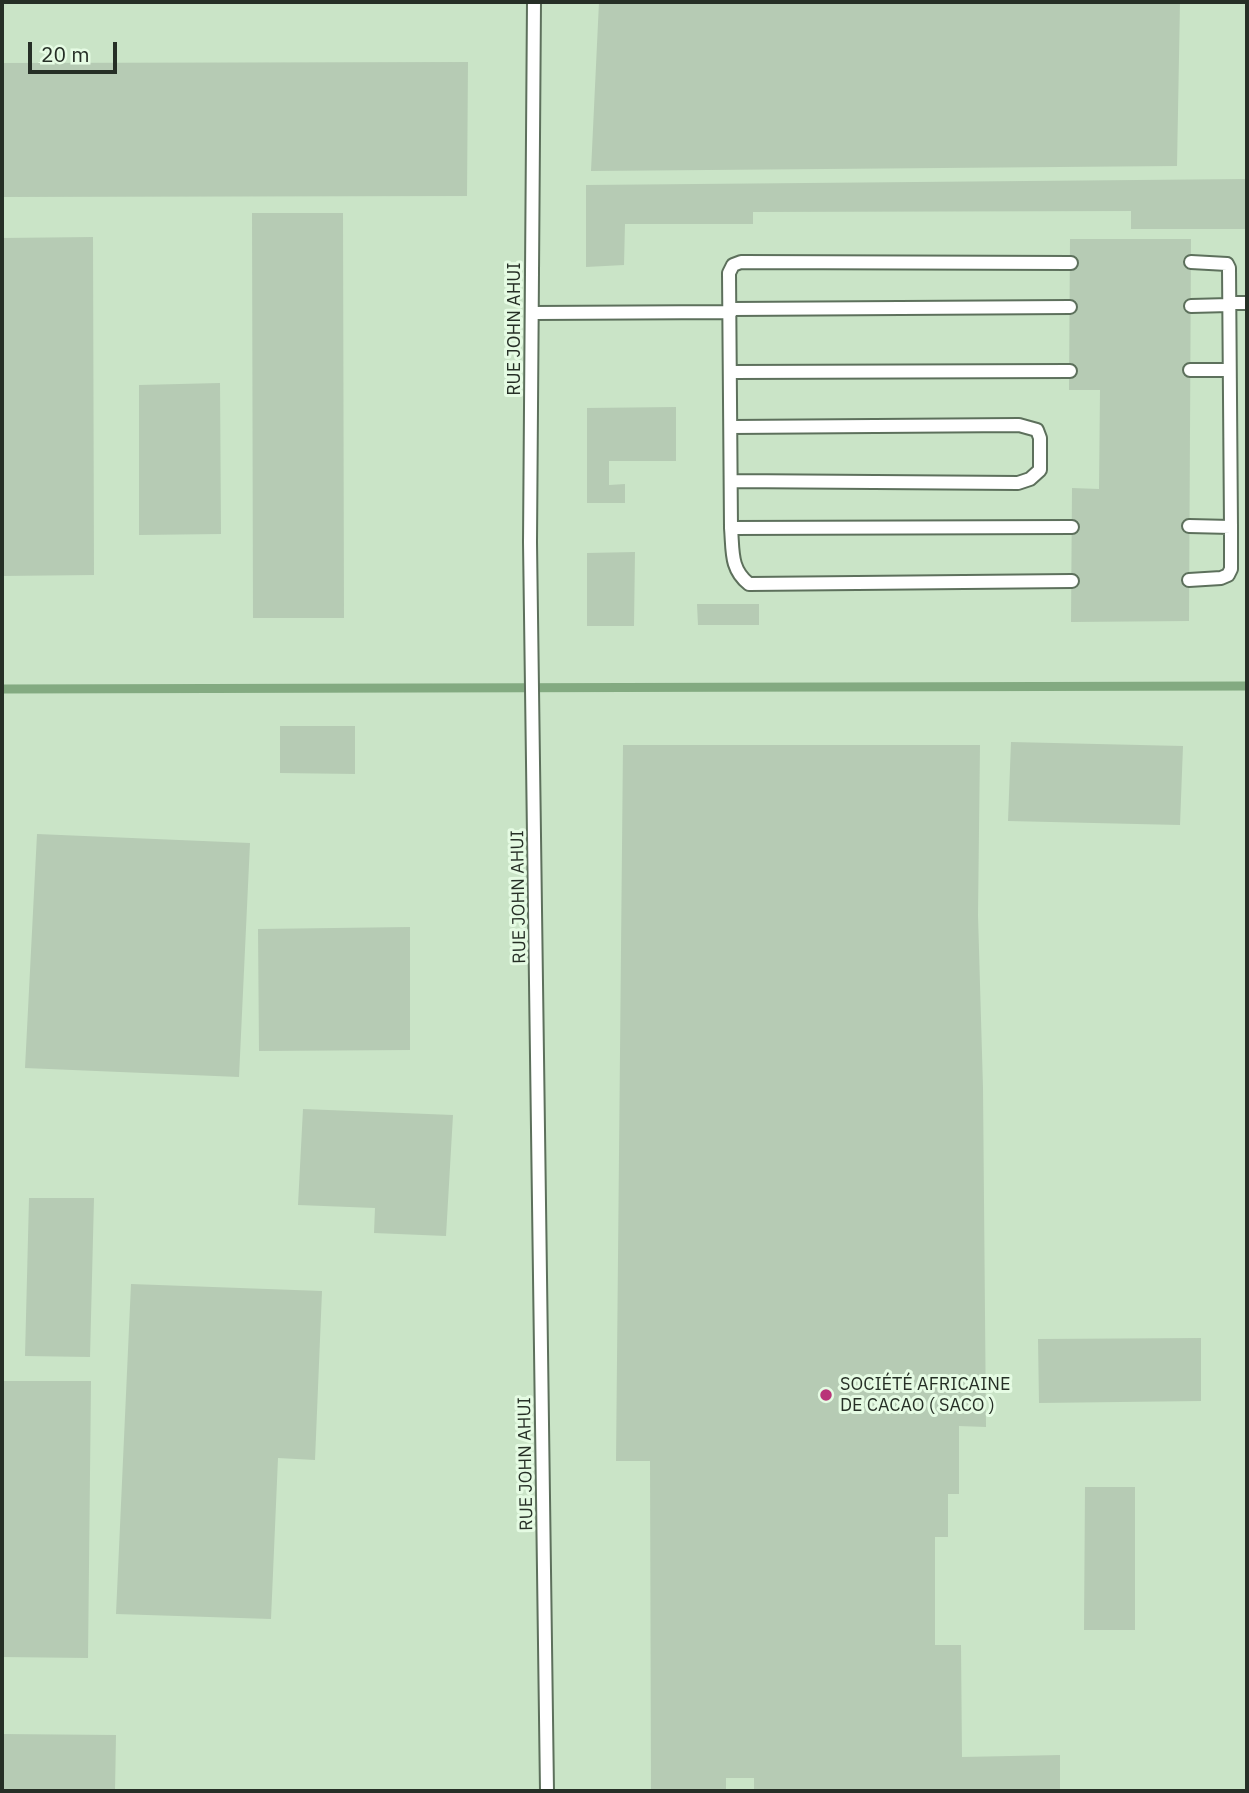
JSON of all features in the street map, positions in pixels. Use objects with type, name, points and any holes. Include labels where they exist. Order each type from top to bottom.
[{"type":"lane","name":"RUE JOHN AHUI","points":[[534,2],[530,542],[547,1791]]},
{"type":"lane","points":[[1071,263],[741,262],[733,265],[729,273],[731,528],[738,576],[749,584],[1072,581]]},
{"type":"lane","points":[[1189,580],[1221,578],[1228,575],[1231,569],[1229,268],[1227,264],[1191,262]]},
{"type":"lane","points":[[1191,306],[1247,303]]},
{"type":"lane","points":[[533,313],[1070,307]]},
{"type":"lane","points":[[1190,370],[1229,369]]},
{"type":"lane","points":[[731,372],[1070,371]]},
{"type":"lane","points":[[731,427],[1019,425],[1037,430],[1040,438],[1040,470],[1030,479],[1018,483],[731,481]]},
{"type":"lane","points":[[1189,526],[1231,527]]},
{"type":"lane","points":[[731,528],[1072,527]]},
{"type":"shaded area","points":[[2,2],[1247,2],[1247,1791],[2,1791]]},
{"type":"building","points":[[599,2],[1180,2],[1177,166],[591,171]]},
{"type":"building","points":[[468,62],[467,196],[2,197],[2,63]]},
{"type":"building","points":[[1247,179],[1247,229],[1131,229],[1131,211],[753,212],[753,224],[625,224],[624,265],[586,267],[586,185]]},
{"type":"building","points":[[252,213],[343,213],[344,618],[253,618]]},
{"type":"building","points":[[93,237],[94,575],[2,576],[2,238]]},
{"type":"building","points":[[1070,239],[1191,239],[1189,621],[1071,622],[1072,488],[1099,489],[1100,390],[1069,390]]},
{"type":"building","points":[[220,383],[221,534],[139,535],[139,385]]},
{"type":"building","points":[[676,407],[676,461],[609,461],[609,485],[625,484],[625,503],[587,503],[587,408]]},
{"type":"building","points":[[635,552],[634,626],[587,626],[587,553]]},
{"type":"building","points":[[697,604],[759,604],[759,625],[698,625]]},
{"type":"building","points":[[280,726],[355,726],[355,774],[280,773]]},
{"type":"building","points":[[1011,742],[1183,746],[1180,825],[1008,821]]},
{"type":"building","points":[[623,745],[980,745],[978,915],[983,1088],[986,1427],[959,1426],[959,1494],[948,1494],[948,1537],[935,1537],[935,1645],[961,1645],[962,1757],[1060,1755],[1060,1791],[754,1791],[754,1778],[726,1778],[726,1791],[651,1791],[650,1461],[616,1461]]},
{"type":"building","points":[[37,834],[250,843],[239,1077],[25,1068]]},
{"type":"building","points":[[410,927],[410,1050],[259,1051],[258,929]]},
{"type":"building","points":[[303,1109],[453,1115],[446,1236],[374,1233],[375,1208],[298,1205]]},
{"type":"building","points":[[29,1198],[94,1198],[90,1357],[25,1356]]},
{"type":"building","points":[[131,1284],[322,1291],[315,1460],[278,1458],[271,1619],[116,1614]]},
{"type":"building","points":[[1201,1338],[1201,1401],[1039,1403],[1038,1339]]},
{"type":"building","points":[[2,1381],[91,1381],[88,1658],[2,1657]]},
{"type":"building","points":[[1085,1487],[1135,1487],[1135,1630],[1084,1630]]},
{"type":"building","points":[[2,1734],[116,1735],[115,1791],[2,1791]]},
{"type":"waterway","points":[[2,689],[1247,686]]},
{"type":"place","name":"SOCIÉTÉ AFRICAINE DE CACAO ( SACO )","points":[[826,1395]]}]
